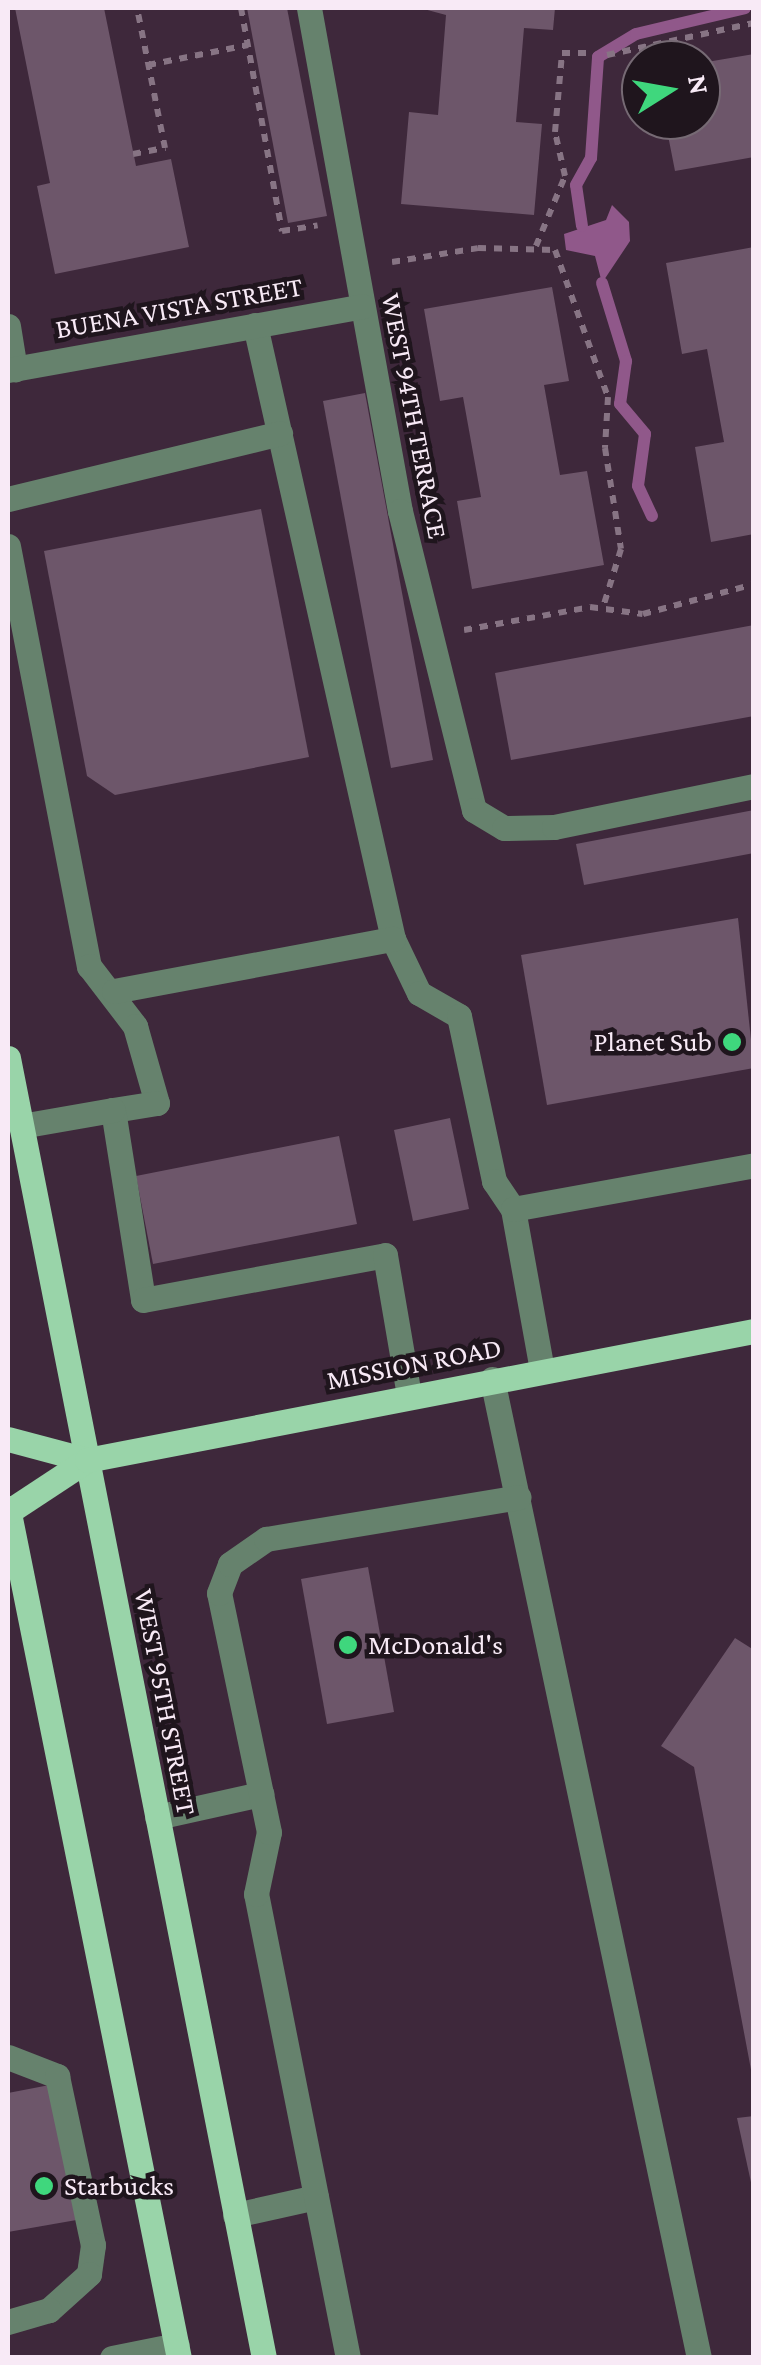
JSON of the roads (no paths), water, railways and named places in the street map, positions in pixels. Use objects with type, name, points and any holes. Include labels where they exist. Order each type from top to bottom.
[{"type":"main road","name":"WEST 95TH STREET","points":[[8,1058],[264,2358]]},
{"type":"main road","name":"MISSION ROAD","points":[[8,1511],[86,1460],[754,1331]]},
{"type":"main road","name":"MISSION ROAD","points":[[8,1439],[86,1460]]},
{"type":"main road","points":[[8,1511],[178,2351]]},
{"type":"street","name":"WEST 94TH TERRACE","points":[[309,8],[362,306],[461,785],[492,823],[554,827],[754,786]]},
{"type":"street","name":"BUENA VISTA STREET","points":[[12,369],[362,306]]},
{"type":"street","points":[[255,325],[393,939],[418,993],[459,1016],[494,1181],[513,1210],[542,1370]]},
{"type":"street","points":[[8,326],[12,369]]},
{"type":"street","points":[[8,499],[280,433]]},
{"type":"street","points":[[8,546],[14,618],[89,966],[114,991],[158,1103],[21,1126]]},
{"type":"street","points":[[114,991],[393,939]]},
{"type":"street","points":[[113,1110],[143,1300],[385,1255],[409,1395]]},
{"type":"street","points":[[513,1210],[754,1165]]},
{"type":"street","points":[[492,1379],[699,2358]]},
{"type":"street","points":[[348,2358],[256,1894],[269,1832],[219,1593],[230,1564],[266,1540],[520,1497]]},
{"type":"street","points":[[157,1816],[261,1794]]},
{"type":"street","points":[[8,2057],[58,2076],[93,2244],[89,2274],[76,2286],[49,2310],[8,2322]]},
{"type":"street","points":[[236,2215],[316,2197]]},
{"type":"street","points":[[112,2358],[178,2351]]},
{"type":"waterway","points":[[582,226],[576,185],[591,158],[598,57],[636,34],[745,8]]},
{"type":"waterway","points":[[602,283],[626,361],[620,404],[645,434],[638,486],[652,516]]},
{"type":"place","name":"Planet Sub","points":[[732,1042]]},
{"type":"place","name":"McDonald's","points":[[348,1645]]},
{"type":"place","name":"Starbucks","points":[[44,2186]]}]
